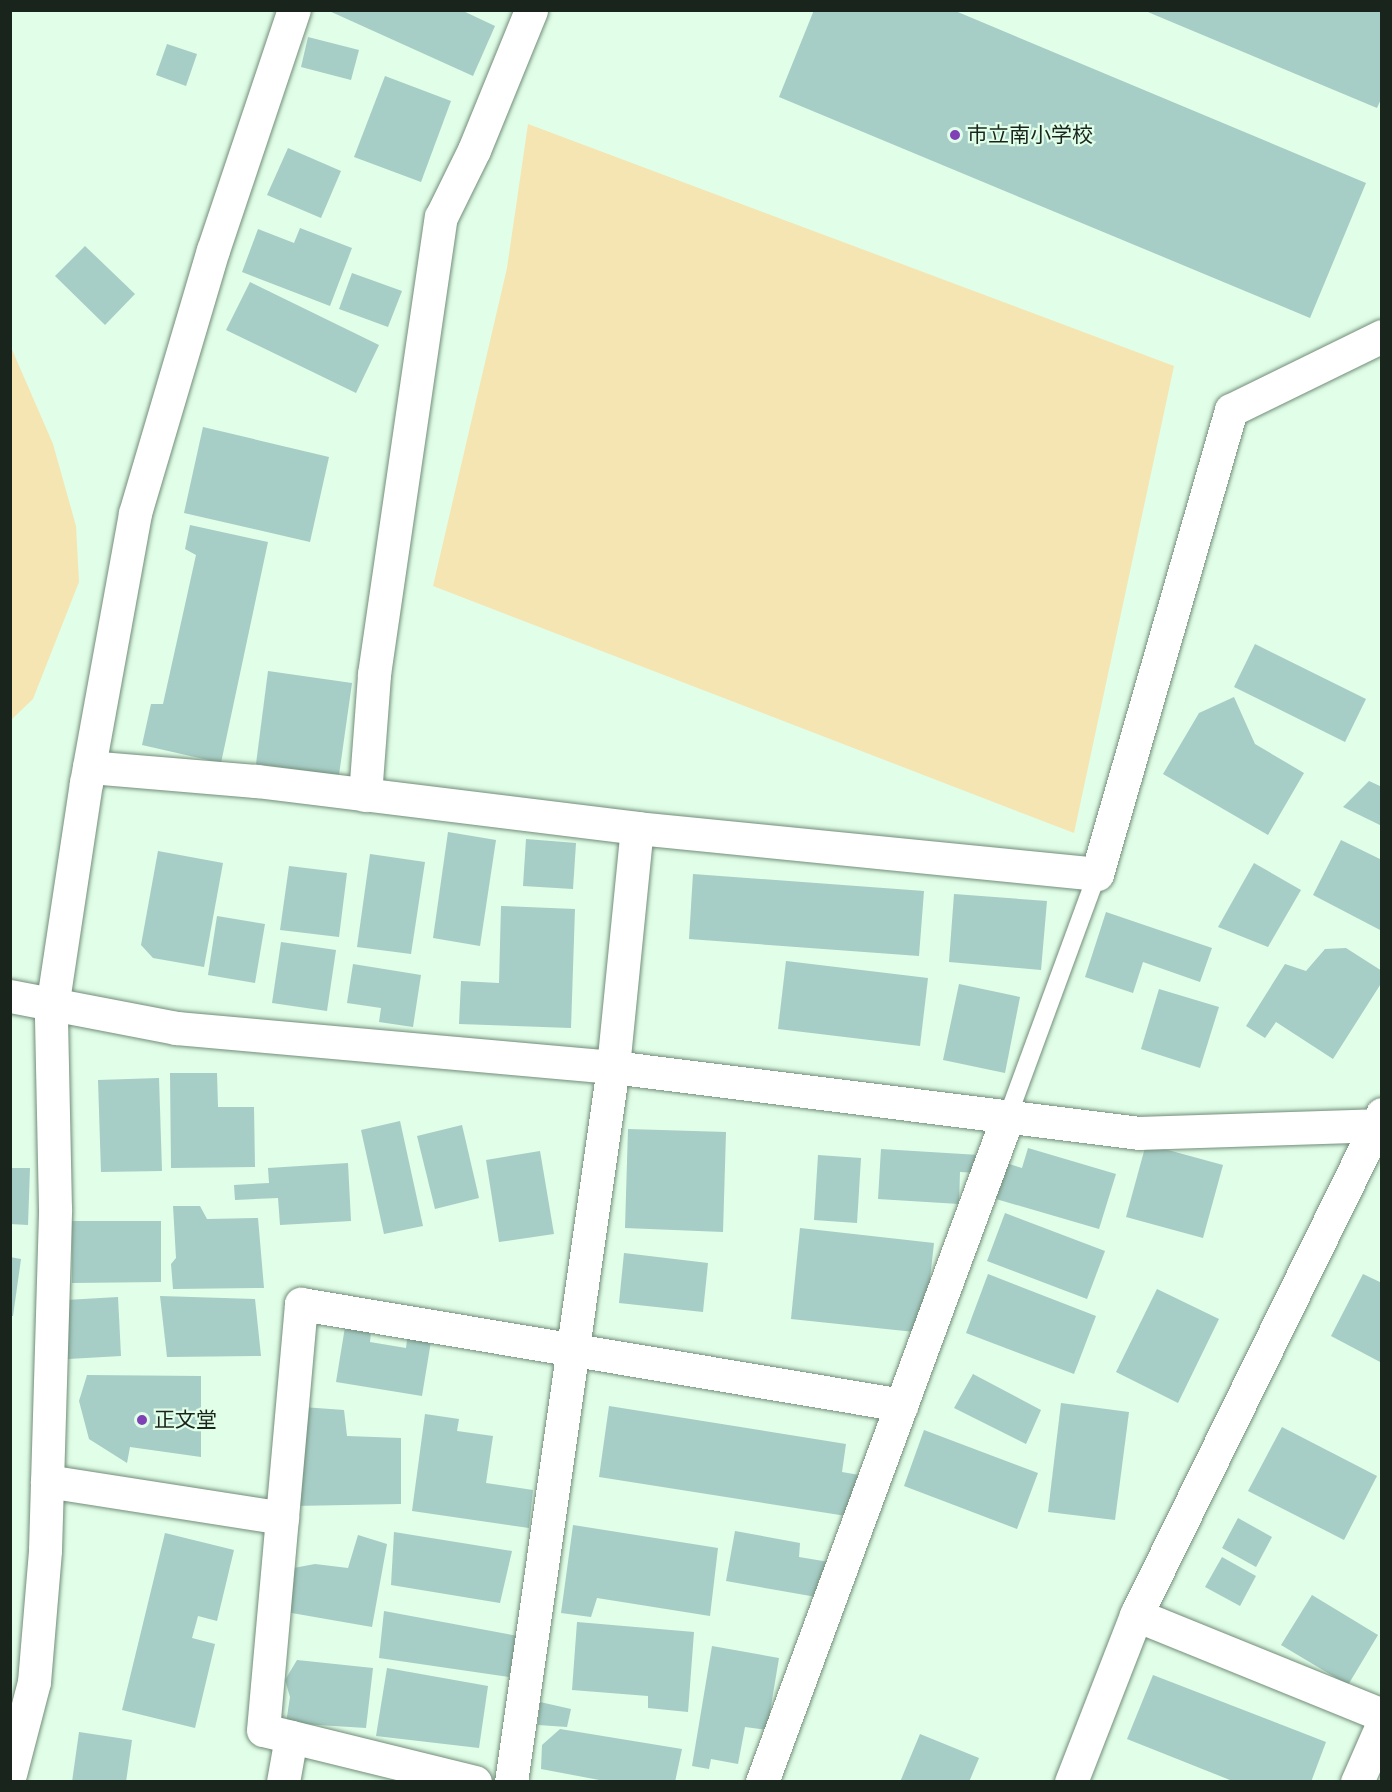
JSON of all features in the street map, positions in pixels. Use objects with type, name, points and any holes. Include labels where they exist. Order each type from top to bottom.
[{"type":"street","points":[[10,1774],[34,1682],[47,1481],[55,1209],[52,1007],[89,767],[135,513],[213,250],[294,10]]},
{"type":"street","points":[[365,795],[374,674],[441,216],[474,150],[531,10]]},
{"type":"street","points":[[89,767],[365,795],[637,828],[1097,874],[1231,410],[1382,336]]},
{"type":"street","points":[[511,1782],[613,1067],[637,828]]},
{"type":"street","points":[[10,996],[52,1007],[176,1028],[613,1067],[1139,1133],[1380,1121],[1136,1615],[1071,1782]]},
{"type":"street","points":[[762,1782],[1008,1116]]},
{"type":"street","points":[[475,1782],[263,1730],[301,1304],[902,1405]]},
{"type":"street","points":[[47,1481],[282,1518]]},
{"type":"street","points":[[1136,1615],[1382,1715]]},
{"type":"street","points":[[1357,1782],[1382,1725]]},
{"type":"street","points":[[283,1782],[291,1737]]},
{"type":"lane","points":[[1008,1116],[1097,874]]},
{"type":"shaded area","points":[[528,124],[1174,366],[1074,833],[433,586],[507,268]]},
{"type":"shaded area","points":[[10,345],[53,444],[76,526],[79,582],[33,699],[11,720]]},
{"type":"building","points":[[327,10],[461,10],[495,26],[473,76]]},
{"type":"building","points":[[814,10],[953,10],[1366,183],[1310,318],[779,97]]},
{"type":"building","points":[[1143,10],[1382,10],[1382,97],[1377,108]]},
{"type":"building","points":[[308,37],[359,50],[351,80],[301,67]]},
{"type":"building","points":[[167,44],[197,54],[186,86],[156,75]]},
{"type":"building","points":[[385,76],[451,101],[421,182],[354,157]]},
{"type":"building","points":[[288,148],[341,171],[321,218],[267,195]]},
{"type":"building","points":[[300,228],[352,248],[330,306],[242,272],[258,229],[294,243]]},
{"type":"building","points":[[85,246],[135,294],[105,325],[55,276]]},
{"type":"building","points":[[352,273],[402,291],[388,327],[339,309]]},
{"type":"building","points":[[250,282],[379,345],[356,393],[226,330]]},
{"type":"building","points":[[203,427],[329,457],[310,542],[184,513]]},
{"type":"building","points":[[190,525],[268,542],[221,763],[142,745],[151,704],[163,704],[196,555],[185,549]]},
{"type":"building","points":[[1255,644],[1366,699],[1345,742],[1234,687]]},
{"type":"building","points":[[268,671],[352,683],[339,775],[256,764]]},
{"type":"building","points":[[1234,697],[1255,744],[1304,773],[1268,835],[1163,774],[1199,713]]},
{"type":"building","points":[[1369,781],[1382,787],[1382,826],[1343,807]]},
{"type":"building","points":[[448,832],[496,840],[480,946],[433,938]]},
{"type":"building","points":[[526,839],[576,843],[573,889],[523,886]]},
{"type":"building","points":[[1341,840],[1382,860],[1382,931],[1313,895]]},
{"type":"building","points":[[158,851],[223,863],[204,967],[153,958],[141,945]]},
{"type":"building","points":[[370,854],[425,862],[411,954],[357,947]]},
{"type":"building","points":[[1254,863],[1301,890],[1268,947],[1218,927]]},
{"type":"building","points":[[289,866],[347,873],[339,937],[280,930]]},
{"type":"building","points":[[693,874],[924,891],[919,956],[689,939]]},
{"type":"building","points":[[954,894],[1047,901],[1041,970],[949,962]]},
{"type":"building","points":[[501,906],[575,909],[571,1028],[459,1024],[461,981],[499,983]]},
{"type":"building","points":[[1106,912],[1212,948],[1200,982],[1143,962],[1133,993],[1085,977]]},
{"type":"building","points":[[217,916],[265,924],[255,983],[208,975]]},
{"type":"building","points":[[281,942],[336,950],[327,1011],[272,1003]]},
{"type":"building","points":[[1346,948],[1382,971],[1382,982],[1333,1059],[1276,1022],[1265,1038],[1246,1026],[1285,964],[1306,971],[1325,949]]},
{"type":"building","points":[[786,961],[928,978],[920,1046],[778,1029]]},
{"type":"building","points":[[353,964],[421,975],[413,1027],[379,1022],[381,1008],[347,1003]]},
{"type":"building","points":[[959,984],[1020,997],[1005,1073],[943,1060]]},
{"type":"building","points":[[1159,989],[1219,1007],[1200,1068],[1141,1049]]},
{"type":"building","points":[[170,1073],[217,1073],[218,1107],[254,1107],[255,1167],[171,1168]]},
{"type":"building","points":[[159,1078],[162,1171],[101,1172],[98,1080]]},
{"type":"building","points":[[400,1121],[423,1226],[384,1234],[361,1130]]},
{"type":"building","points":[[462,1125],[479,1198],[435,1209],[417,1136]]},
{"type":"building","points":[[628,1129],[726,1132],[723,1232],[625,1228]]},
{"type":"building","points":[[1146,1144],[1223,1165],[1203,1238],[1126,1217]]},
{"type":"building","points":[[1028,1148],[1116,1174],[1099,1229],[996,1199],[1006,1163],[1022,1168]]},
{"type":"building","points":[[881,1149],[979,1155],[978,1173],[960,1172],[959,1204],[878,1199]]},
{"type":"building","points":[[540,1151],[554,1234],[499,1242],[486,1160]]},
{"type":"building","points":[[818,1155],[861,1158],[857,1223],[814,1220]]},
{"type":"building","points":[[348,1163],[351,1221],[280,1225],[278,1198],[235,1200],[234,1185],[269,1183],[268,1168]]},
{"type":"building","points":[[10,1168],[30,1168],[28,1225],[10,1224]]},
{"type":"building","points":[[173,1206],[200,1206],[207,1219],[258,1218],[264,1288],[173,1289],[171,1264],[176,1258]]},
{"type":"building","points":[[1005,1213],[1105,1251],[1087,1299],[987,1261]]},
{"type":"building","points":[[72,1221],[161,1221],[161,1282],[72,1283]]},
{"type":"building","points":[[800,1228],[934,1243],[924,1333],[791,1319]]},
{"type":"building","points":[[624,1253],[708,1263],[703,1312],[619,1303]]},
{"type":"building","points":[[10,1257],[21,1259],[13,1316],[10,1316]]},
{"type":"building","points":[[988,1274],[1096,1316],[1074,1374],[966,1333]]},
{"type":"building","points":[[1363,1274],[1382,1283],[1382,1363],[1331,1336]]},
{"type":"building","points":[[1157,1289],[1219,1319],[1178,1403],[1116,1372]]},
{"type":"building","points":[[160,1296],[255,1299],[261,1356],[167,1357]]},
{"type":"building","points":[[118,1297],[121,1356],[68,1359],[66,1300]]},
{"type":"building","points":[[345,1327],[371,1332],[370,1342],[406,1348],[408,1331],[432,1335],[422,1396],[336,1382]]},
{"type":"building","points":[[973,1374],[1041,1410],[1026,1444],[954,1408]]},
{"type":"building","name":"正文堂","points":[[87,1375],[201,1376],[201,1457],[130,1447],[127,1463],[89,1439],[79,1401]]},
{"type":"building","points":[[1061,1403],[1129,1412],[1115,1520],[1048,1512]]},
{"type":"building","points":[[609,1406],[846,1444],[842,1472],[865,1476],[859,1518],[599,1477]]},
{"type":"building","points":[[303,1407],[344,1410],[347,1436],[401,1438],[401,1504],[293,1506]]},
{"type":"building","points":[[425,1414],[459,1419],[457,1431],[493,1436],[486,1483],[533,1490],[529,1528],[412,1511]]},
{"type":"building","points":[[1282,1427],[1377,1476],[1344,1540],[1248,1491]]},
{"type":"building","points":[[924,1430],[1038,1473],[1017,1529],[904,1486]]},
{"type":"building","points":[[1238,1518],[1272,1537],[1256,1567],[1222,1548]]},
{"type":"building","points":[[573,1525],[718,1548],[710,1616],[597,1598],[591,1617],[561,1613]]},
{"type":"building","points":[[735,1531],[800,1543],[799,1557],[829,1562],[822,1598],[726,1581]]},
{"type":"building","points":[[394,1532],[512,1551],[500,1603],[391,1585]]},
{"type":"building","points":[[165,1533],[234,1550],[217,1621],[198,1616],[192,1638],[215,1644],[195,1728],[122,1710]]},
{"type":"building","points":[[358,1535],[387,1544],[372,1627],[286,1612],[288,1569],[315,1564],[348,1568]]},
{"type":"building","points":[[1222,1557],[1256,1576],[1240,1606],[1205,1587]]},
{"type":"building","points":[[1312,1595],[1378,1635],[1348,1685],[1281,1645]]},
{"type":"building","points":[[384,1611],[518,1636],[509,1677],[379,1658]]},
{"type":"building","points":[[577,1622],[694,1632],[688,1712],[648,1708],[648,1696],[572,1690]]},
{"type":"building","points":[[712,1646],[779,1658],[767,1730],[745,1727],[738,1764],[711,1759],[709,1769],[692,1766]]},
{"type":"building","points":[[297,1660],[373,1668],[366,1728],[286,1723],[290,1697],[285,1680]]},
{"type":"building","points":[[387,1668],[488,1686],[479,1748],[376,1736]]},
{"type":"building","points":[[1153,1675],[1326,1742],[1311,1782],[1235,1782],[1127,1739]]},
{"type":"building","points":[[540,1702],[571,1709],[567,1727],[538,1725]]},
{"type":"building","points":[[560,1729],[682,1749],[675,1782],[610,1782],[541,1769],[542,1745]]},
{"type":"building","points":[[79,1732],[132,1740],[126,1782],[72,1782]]},
{"type":"building","points":[[920,1734],[979,1758],[969,1782],[900,1782]]},
{"type":"place","name":"市立南小学校","points":[[955,135]]},
{"type":"place","name":"正文堂","points":[[142,1420]]}]
